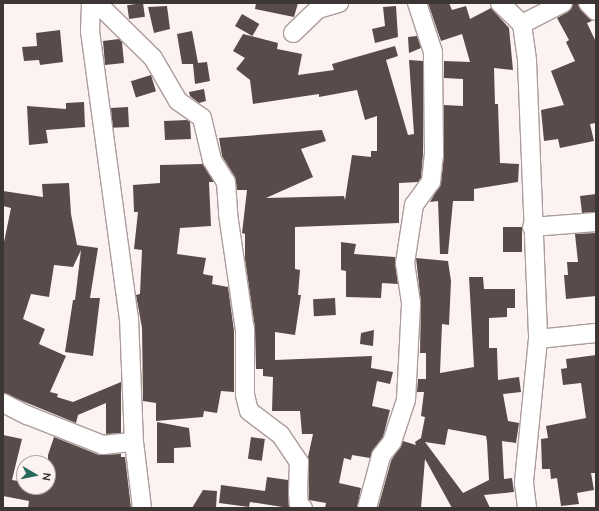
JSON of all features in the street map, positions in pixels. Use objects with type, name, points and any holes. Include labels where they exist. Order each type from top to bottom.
[{"type":"street","points":[[91,3],[90,31],[129,318],[134,442],[142,508]]},
{"type":"street","points":[[97,3],[153,58],[178,101],[202,118],[212,160],[226,182],[228,214],[245,322],[245,395],[249,411],[280,434],[299,462],[299,507],[303,508]]},
{"type":"street","points":[[293,33],[318,9],[339,3]]},
{"type":"street","points":[[367,508],[381,456],[392,442],[406,400],[411,303],[405,263],[414,205],[431,182],[434,155],[433,52],[417,3]]},
{"type":"street","points":[[500,3],[522,24],[527,61],[532,227],[538,339],[524,483],[527,508]]},
{"type":"street","points":[[522,24],[563,3]]},
{"type":"street","points":[[588,3],[596,11]]},
{"type":"street","points":[[532,227],[596,222]]},
{"type":"street","points":[[538,339],[596,333]]},
{"type":"street","points":[[3,403],[103,445],[134,442]]},
{"type":"building","points":[[143,3],[145,17],[129,19],[127,5]]},
{"type":"building","points":[[256,3],[298,3],[294,17],[255,9]]},
{"type":"building","points":[[428,3],[449,3],[452,10],[466,6],[470,19],[491,8],[509,28],[513,70],[494,68],[495,104],[498,104],[500,163],[519,164],[518,182],[474,189],[474,201],[453,201],[448,254],[440,254],[438,201],[430,202],[441,183],[444,155],[444,105],[463,106],[463,79],[444,78],[444,61],[470,62],[462,34],[441,41]]},
{"type":"building","points":[[573,3],[578,3],[581,10],[592,21],[587,23],[596,42],[596,123],[590,124],[594,141],[560,148],[558,139],[544,141],[541,110],[564,105],[551,71],[575,61],[566,42],[569,40],[557,18],[568,12]]},
{"type":"building","points":[[167,6],[170,29],[154,33],[148,7]]},
{"type":"building","points":[[396,6],[398,37],[375,43],[372,29],[385,26],[383,7]]},
{"type":"building","points":[[242,14],[259,24],[252,36],[235,26]]},
{"type":"building","points":[[60,30],[63,62],[40,65],[39,60],[24,61],[22,47],[37,46],[36,33]]},
{"type":"building","points":[[192,31],[198,63],[207,62],[210,81],[195,84],[193,64],[182,64],[177,34]]},
{"type":"building","points":[[243,34],[278,43],[277,49],[302,54],[298,75],[334,70],[332,64],[395,46],[398,56],[386,60],[408,135],[414,134],[409,60],[423,61],[423,154],[421,178],[418,182],[399,183],[399,223],[295,227],[295,269],[300,270],[298,295],[301,295],[295,335],[275,332],[275,360],[372,356],[371,368],[393,372],[390,384],[377,381],[372,406],[390,410],[383,437],[370,458],[352,455],[351,460],[344,458],[339,483],[361,488],[357,508],[325,508],[326,503],[309,500],[308,457],[313,434],[302,434],[300,411],[272,411],[273,377],[263,376],[263,369],[256,369],[255,328],[245,259],[245,234],[242,233],[247,190],[237,190],[235,177],[222,156],[219,138],[322,130],[326,141],[301,149],[313,177],[266,198],[344,196],[345,200],[352,155],[371,157],[371,151],[377,151],[377,116],[365,120],[357,90],[319,97],[319,94],[253,104],[250,80],[236,69],[245,58],[233,51]]},
{"type":"building","points":[[417,36],[421,48],[409,53],[408,37]]},
{"type":"building","points":[[119,39],[122,42],[124,63],[105,65],[103,41]]},
{"type":"building","points":[[151,75],[156,91],[136,97],[131,81]]},
{"type":"building","points":[[204,89],[206,101],[199,103],[190,96],[189,92]]},
{"type":"building","points":[[84,102],[85,127],[46,130],[48,143],[29,145],[27,106],[66,109],[66,103]]},
{"type":"building","points":[[128,107],[129,127],[112,128],[111,108]]},
{"type":"building","points":[[187,120],[190,122],[191,139],[165,140],[164,121]]},
{"type":"building","points":[[203,164],[214,182],[209,182],[211,226],[180,228],[177,254],[206,258],[203,274],[213,276],[212,284],[228,287],[234,331],[234,392],[221,391],[217,413],[204,411],[203,417],[156,421],[156,403],[143,401],[142,328],[136,295],[140,294],[142,250],[134,249],[138,212],[134,212],[133,185],[160,183],[160,165]]},
{"type":"building","points":[[69,183],[71,214],[77,245],[98,248],[90,298],[100,298],[93,356],[65,352],[73,300],[75,300],[81,250],[73,267],[54,265],[49,297],[31,294],[23,319],[45,329],[39,344],[66,356],[50,392],[58,394],[57,397],[73,402],[121,382],[121,433],[106,434],[106,403],[78,415],[76,423],[3,393],[3,247],[11,208],[3,206],[3,191],[43,197],[42,184]]},
{"type":"building","points":[[596,194],[596,212],[582,213],[580,196]]},
{"type":"building","points":[[503,227],[522,227],[522,252],[503,252]]},
{"type":"building","points":[[596,233],[596,296],[566,299],[564,275],[568,275],[567,262],[578,262],[575,234]]},
{"type":"building","points":[[341,242],[356,244],[354,254],[395,257],[398,284],[382,283],[381,298],[346,297],[346,271],[341,270]]},
{"type":"building","points":[[416,258],[448,261],[451,281],[449,325],[442,324],[440,373],[474,367],[469,277],[483,277],[484,289],[515,289],[515,308],[507,308],[507,317],[489,318],[489,348],[497,348],[498,380],[519,377],[521,392],[503,394],[508,421],[519,423],[516,443],[502,441],[504,479],[512,478],[514,492],[484,495],[490,508],[452,508],[425,459],[421,508],[378,508],[391,461],[403,441],[416,445],[415,442],[421,438],[425,417],[421,416],[424,392],[417,392],[418,379],[426,379],[426,353],[420,353],[421,303]],"holes":[[[448,429],[486,436],[489,480],[463,493],[425,442],[445,445]]]},
{"type":"building","points":[[335,298],[336,315],[314,316],[313,299]]},
{"type":"building","points":[[374,330],[373,346],[360,344],[361,333]]},
{"type":"building","points":[[596,355],[596,473],[591,473],[594,490],[577,493],[579,504],[561,506],[557,478],[551,479],[550,469],[542,469],[541,439],[548,438],[546,426],[586,418],[581,383],[563,385],[561,369],[567,368],[566,359]]},
{"type":"building","points":[[157,422],[189,428],[191,447],[174,448],[174,463],[157,463]]},
{"type":"building","points":[[3,435],[22,439],[18,455],[16,455],[16,464],[12,480],[16,481],[16,495],[56,495],[56,455],[48,455],[54,437],[99,455],[121,454],[121,457],[125,457],[131,508],[28,508],[29,501],[3,496]]},
{"type":"building","points":[[251,437],[265,439],[262,461],[248,459]]},
{"type":"building","points":[[267,477],[288,480],[289,508],[250,502],[249,507],[219,503],[221,485],[265,491]]},
{"type":"building","points":[[203,490],[217,491],[216,508],[192,508]]}]
